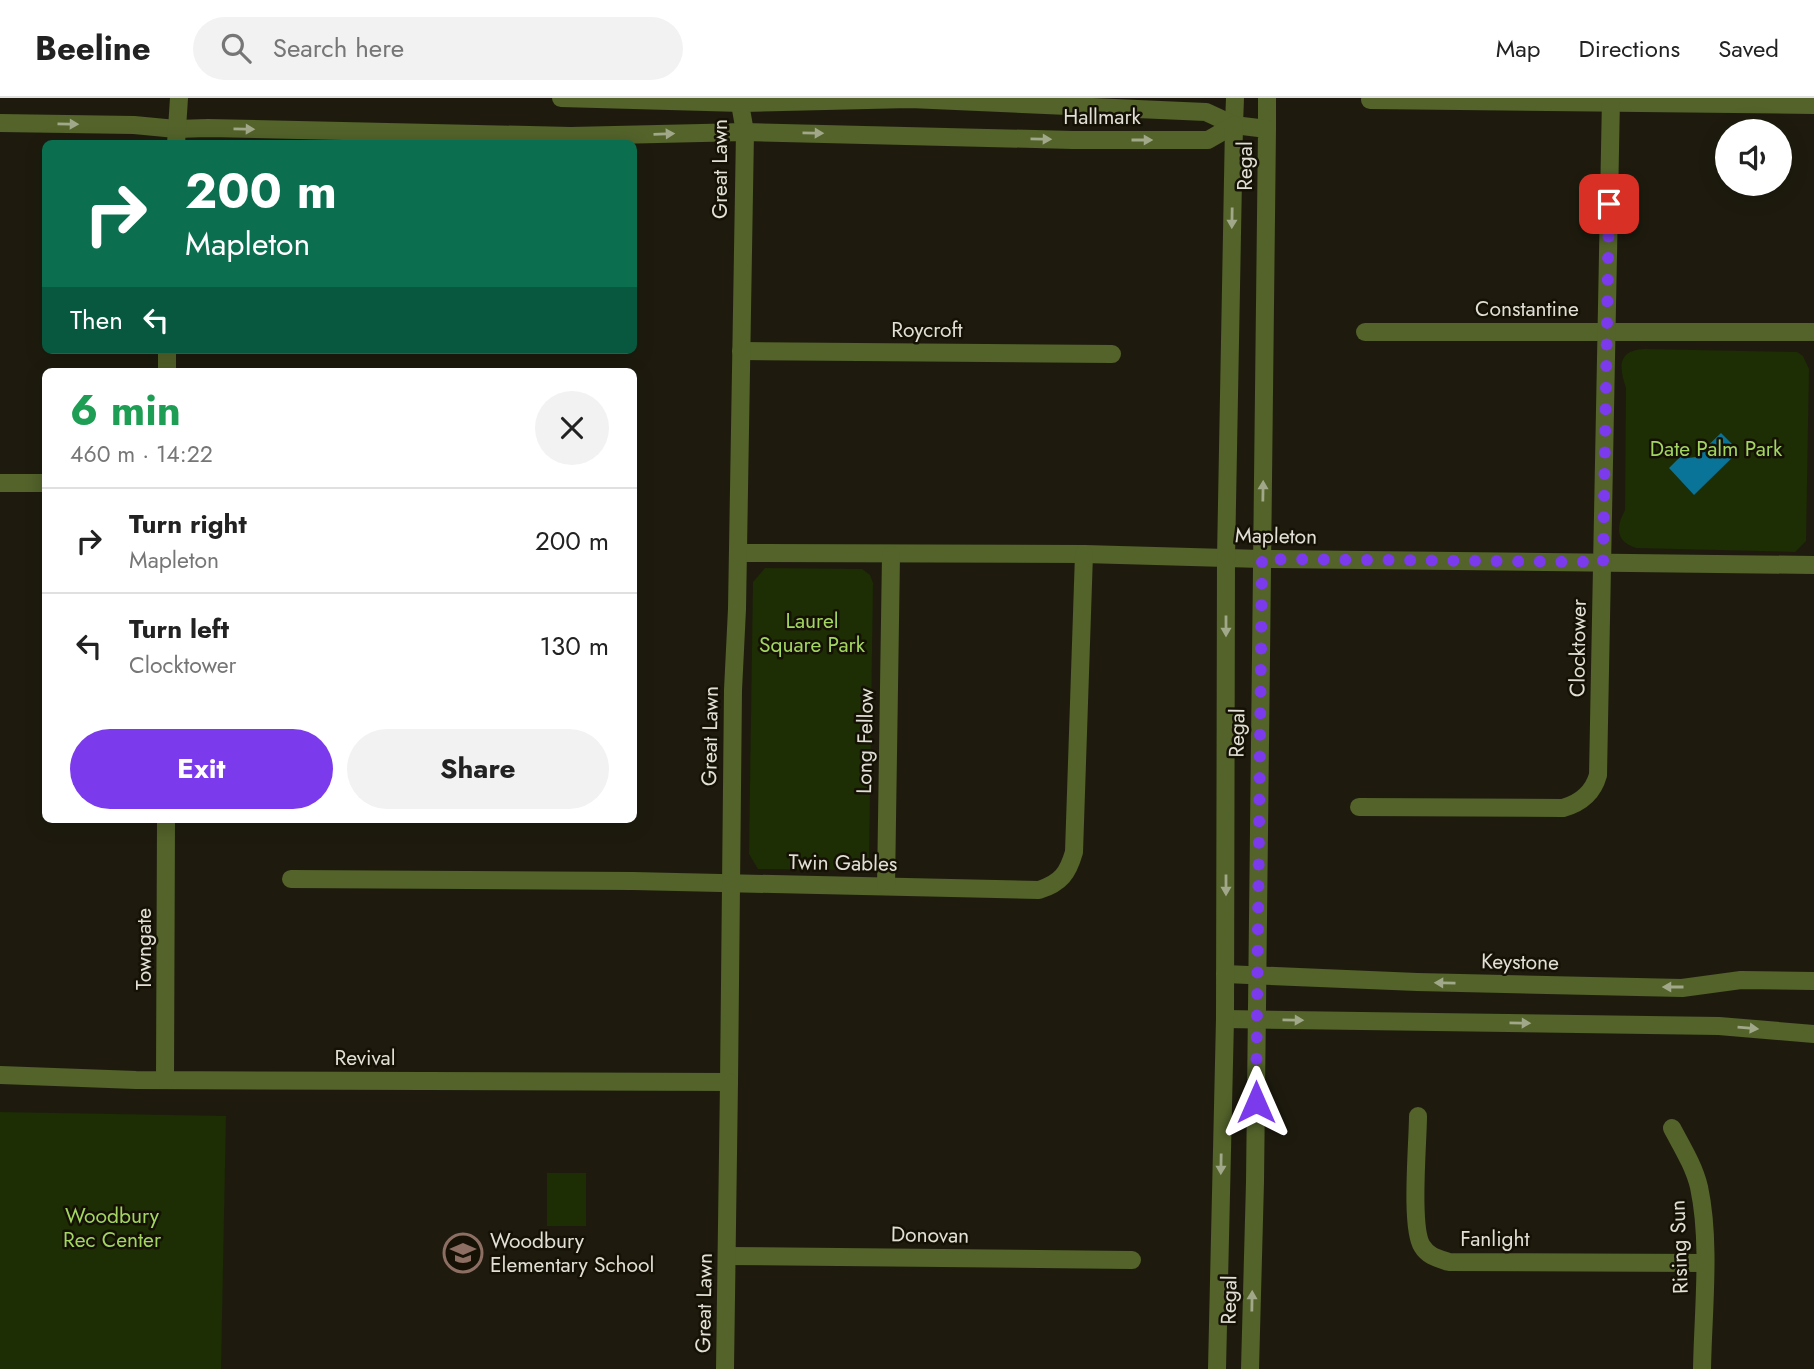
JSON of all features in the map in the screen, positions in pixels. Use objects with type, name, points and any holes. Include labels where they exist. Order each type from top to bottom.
[{"type":"street","points":[[176,136],[179,98]]},
{"type":"street","name":"Hallmark","points":[[561,98],[911,99],[1206,112],[1234,125],[1268,129]]},
{"type":"street","name":"Regal","points":[[1217,1369],[1225,1019],[1226,558],[1235,98]]},
{"type":"street","name":"Regal","points":[[1250,1369],[1267,98]]},
{"type":"street","points":[[1370,100],[1611,99],[1814,105]]},
{"type":"street","name":"Clocktower","points":[[1359,807],[1563,808],[1576,804],[1595,786],[1598,775],[1603,562],[1611,99]]},
{"type":"street","name":"Great Lawn","points":[[725,1369],[745,132],[742,100]]},
{"type":"street","name":"Hallmark","points":[[0,123],[134,125],[176,136],[208,128],[572,136],[745,132],[1073,140],[1208,140],[1234,125]]},
{"type":"street","name":"Constantine","points":[[1365,332],[1814,332]]},
{"type":"street","name":"Roycroft","points":[[741,351],[1112,354]]},
{"type":"street","points":[[0,483],[42,483]]},
{"type":"street","name":"Mapleton","points":[[738,553],[1084,554],[1262,559],[1814,565]]},
{"type":"street","name":"Twin Gables","points":[[291,879],[731,883],[1039,890],[1051,886],[1063,878],[1074,852],[1084,554]]},
{"type":"street","name":"Long Fellow","points":[[886,886],[891,555]]},
{"type":"street","name":"Towngate","points":[[165,1080],[166,823]]},
{"type":"street","name":"Keystone","points":[[1225,974],[1416,982],[1682,988],[1741,980],[1814,981]]},
{"type":"street","points":[[1225,1019],[1719,1026],[1814,1034]]},
{"type":"street","name":"Revival","points":[[0,1075],[165,1080],[729,1082]]},
{"type":"street","name":"Fanlight","points":[[1418,1116],[1417,1234],[1427,1253],[1434,1257],[1449,1262],[1704,1263]]},
{"type":"street","name":"Rising Sun","points":[[1672,1128],[1687,1155],[1698,1185],[1703,1217],[1702,1369]]},
{"type":"street","name":"Donovan","points":[[727,1256],[1132,1260]]},
{"type":"green space","name":"Date Palm Park","points":[[1645,349],[1797,352],[1803,356],[1809,369],[1806,541],[1795,552],[1636,548],[1624,542],[1619,533],[1625,510],[1626,388],[1622,361],[1629,353]]},
{"type":"green space","name":"Laurel Square Park","points":[[765,568],[862,569],[870,575],[873,583],[869,860],[863,867],[855,870],[758,869],[749,854],[753,582]]},
{"type":"green space","name":"Woodbury Rec Center","points":[[0,1112],[226,1116],[221,1369],[0,1369]]},
{"type":"green space","points":[[547,1173],[586,1173],[586,1226],[547,1226]]},
{"type":"water","points":[[1721,433],[1739,451],[1694,495],[1669,468],[1684,453],[1688,458],[1696,457]]},
{"type":"place","name":"Woodbury Elementary School","points":[[463,1253]]},
{"type":"route","points":[[1256,1102],[1262,559],[1603,562],[1609,204]]}]
